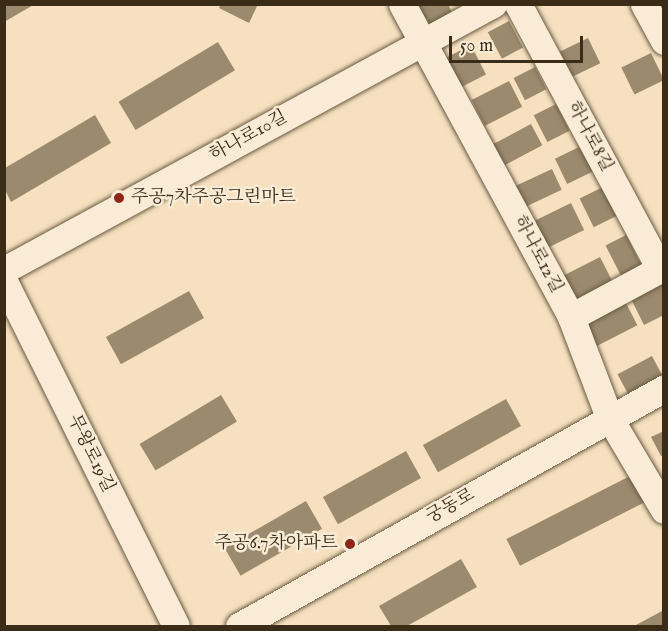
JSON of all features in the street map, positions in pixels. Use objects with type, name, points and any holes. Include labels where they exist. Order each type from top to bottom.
[{"type":"street","name":"하나로12길","points":[[402,4],[571,317],[609,417],[663,510]]},
{"type":"street","name":"하나로10길","points":[[4,270],[493,4]]},
{"type":"street","name":"하나로8길","points":[[518,4],[662,268]]},
{"type":"street","points":[[644,4],[663,41]]},
{"type":"street","points":[[571,317],[662,268]]},
{"type":"street","name":"무왕로19길","points":[[4,281],[176,627]]},
{"type":"street","name":"궁동로","points":[[239,627],[663,388]]},
{"type":"building","points":[[4,4],[35,4],[4,22]]},
{"type":"building","points":[[221,4],[258,4],[249,23],[219,8]]},
{"type":"building","points":[[413,4],[448,4],[456,21],[428,35]]},
{"type":"building","points":[[509,21],[523,47],[502,59],[488,32]]},
{"type":"building","points":[[588,38],[600,63],[572,77],[560,52]]},
{"type":"building","points":[[218,42],[235,70],[136,130],[119,102]]},
{"type":"building","points":[[471,45],[486,74],[457,89],[442,60]]},
{"type":"building","points":[[651,53],[664,80],[634,94],[621,67]]},
{"type":"building","points":[[535,67],[546,89],[525,100],[514,78]]},
{"type":"building","points":[[509,81],[522,107],[485,126],[472,100]]},
{"type":"building","points":[[556,104],[570,131],[547,142],[534,115]]},
{"type":"building","points":[[95,115],[111,143],[11,202],[5,190],[5,168]]},
{"type":"building","points":[[531,124],[542,145],[504,165],[493,144]]},
{"type":"building","points":[[581,146],[593,171],[567,184],[555,159]]},
{"type":"building","points":[[552,169],[562,190],[518,210],[508,189]]},
{"type":"building","points":[[603,187],[617,216],[594,227],[580,198]]},
{"type":"building","points":[[571,203],[584,230],[547,248],[534,221]]},
{"type":"building","points":[[626,235],[642,267],[622,278],[606,245]]},
{"type":"building","points":[[600,257],[612,281],[574,301],[562,277]]},
{"type":"building","points":[[664,283],[664,315],[644,325],[631,299]]},
{"type":"building","points":[[189,291],[204,318],[121,364],[106,337]]},
{"type":"building","points":[[626,303],[637,325],[596,346],[585,324]]},
{"type":"building","points":[[652,356],[664,379],[630,397],[618,374]]},
{"type":"building","points":[[221,395],[237,422],[156,471],[140,444]]},
{"type":"building","points":[[506,399],[521,426],[438,472],[423,445]]},
{"type":"building","points":[[664,431],[664,455],[661,456],[651,437]]},
{"type":"building","points":[[406,451],[421,478],[338,524],[323,497]]},
{"type":"building","points":[[632,475],[646,502],[520,566],[506,539]]},
{"type":"building","points":[[306,501],[322,529],[241,576],[225,548]]},
{"type":"building","points":[[461,559],[477,587],[407,626],[391,626],[379,606]]},
{"type":"building","points":[[664,610],[664,626],[634,626]]},
{"type":"place","name":"주공7차주공그린마트","points":[[119,198]]},
{"type":"place","name":"주공6.7차아파트","points":[[350,544]]}]
